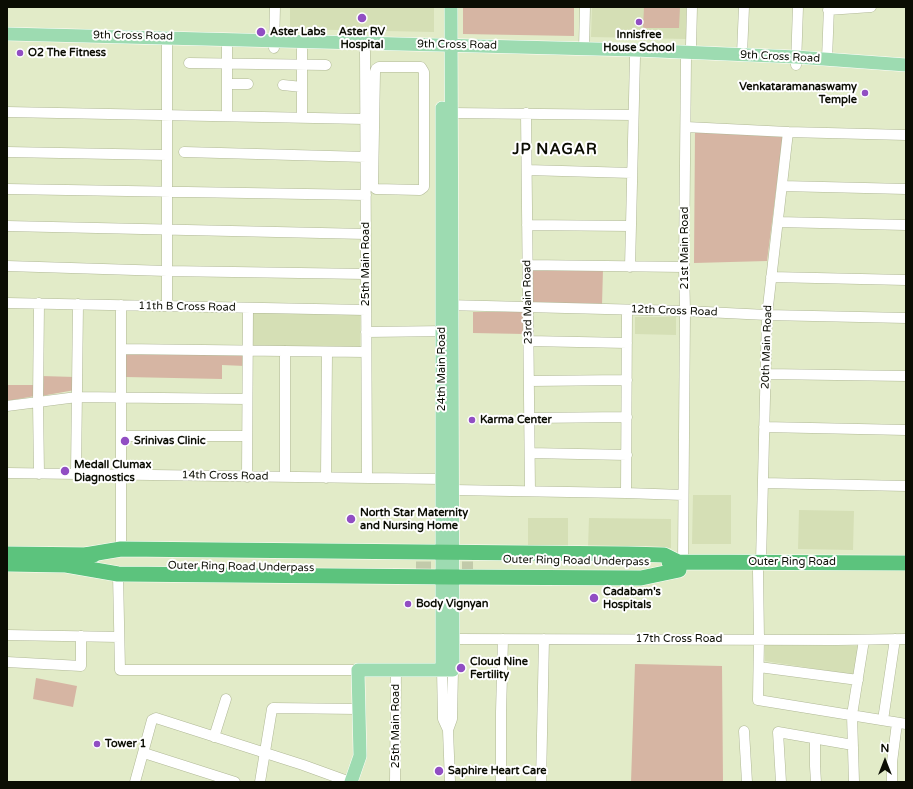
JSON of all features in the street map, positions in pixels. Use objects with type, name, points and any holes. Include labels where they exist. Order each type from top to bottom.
[{"type":"highway","points":[[7,554],[85,555],[121,549],[664,555],[680,565]]},
{"type":"highway","name":"Outer Ring Road Underpass","points":[[66,565],[416,564],[85,555]]},
{"type":"highway","name":"Outer Ring Road","points":[[760,567],[906,563]]},
{"type":"highway","points":[[7,564],[66,565],[118,574],[641,578],[680,565]]},
{"type":"highway","name":"Outer Ring Road Underpass","points":[[473,564],[680,565]]},
{"type":"highway","name":"Outer Ring Road","points":[[680,565],[906,572]]},
{"type":"main road","name":"24th Main Road","points":[[442,7],[451,113],[447,331],[442,479],[448,552]]},
{"type":"main road","name":"24th Main Road","points":[[447,305],[442,156],[446,49],[451,7]]},
{"type":"main road","name":"9th Cross Road","points":[[7,34],[634,57],[742,54],[906,72]]},
{"type":"main road","name":"9th Cross Road","points":[[7,42],[167,41],[227,47],[274,44],[302,48],[365,51],[446,49],[584,49],[796,61],[827,59],[906,65]]},
{"type":"main road","name":"24th Main Road","points":[[447,331],[453,490],[447,577],[448,670]]},
{"type":"main road","name":"24th Main Road","points":[[447,577],[453,639],[448,670]]},
{"type":"main road","points":[[351,782],[360,756],[358,670],[448,670]]},
{"type":"street","points":[[274,44],[275,7]]},
{"type":"street","points":[[584,49],[585,7]]},
{"type":"street","name":"21st Main Road","points":[[680,565],[683,495],[686,127],[688,55],[691,46],[692,7]]},
{"type":"street","points":[[742,54],[744,7]]},
{"type":"street","points":[[796,61],[798,7]]},
{"type":"street","points":[[827,59],[828,9],[871,7]]},
{"type":"street","points":[[167,41],[167,306]]},
{"type":"street","points":[[227,47],[227,116]]},
{"type":"street","points":[[302,48],[302,118]]},
{"type":"street","name":"25th Main Road","points":[[365,51],[370,108],[365,119],[366,478]]},
{"type":"street","points":[[630,266],[634,57]]},
{"type":"street","points":[[189,63],[326,65]]},
{"type":"street","points":[[380,67],[421,67],[424,72],[424,155],[423,189],[374,188],[370,108],[376,69],[380,67]]},
{"type":"street","points":[[227,84],[248,84]]},
{"type":"street","points":[[283,85],[302,86]]},
{"type":"street","points":[[7,112],[365,119]]},
{"type":"street","points":[[451,113],[633,115]]},
{"type":"street","name":"23rd Main Road","points":[[526,114],[530,491]]},
{"type":"street","points":[[686,127],[788,132],[906,135]]},
{"type":"street","name":"20th Main Road","points":[[788,132],[767,315],[758,700],[852,715]]},
{"type":"street","points":[[7,152],[167,156]]},
{"type":"street","points":[[184,152],[366,157]]},
{"type":"street","points":[[424,155],[442,156]]},
{"type":"street","points":[[527,170],[632,173]]},
{"type":"street","points":[[782,186],[906,189]]},
{"type":"street","points":[[7,189],[366,195]]},
{"type":"street","points":[[778,222],[906,225]]},
{"type":"street","points":[[527,224],[631,226]]},
{"type":"street","points":[[7,226],[167,231],[366,234]]},
{"type":"street","points":[[528,265],[684,267]]},
{"type":"street","points":[[7,266],[167,271],[366,274]]},
{"type":"street","points":[[771,277],[906,280]]},
{"type":"street","name":"11th B Cross Road","points":[[7,303],[366,310]]},
{"type":"street","points":[[39,303],[39,474]]},
{"type":"street","points":[[76,474],[78,304]]},
{"type":"street","points":[[121,305],[121,549]]},
{"type":"street","name":"12th Cross Road","points":[[447,305],[906,318]]},
{"type":"street","points":[[247,477],[248,308]]},
{"type":"street","points":[[626,493],[627,310]]},
{"type":"street","points":[[366,332],[447,331]]},
{"type":"street","points":[[529,341],[627,343]]},
{"type":"street","points":[[121,349],[366,352]]},
{"type":"street","points":[[285,351],[285,477]]},
{"type":"street","points":[[326,352],[326,478]]},
{"type":"street","points":[[766,374],[906,376]]},
{"type":"street","points":[[529,381],[627,380]]},
{"type":"street","points":[[7,406],[77,397],[248,399]]},
{"type":"street","points":[[530,418],[627,417]]},
{"type":"street","points":[[764,427],[906,430]]},
{"type":"street","points":[[121,436],[247,436]]},
{"type":"street","points":[[530,453],[627,454]]},
{"type":"street","name":"14th Cross Road","points":[[7,473],[442,479]]},
{"type":"street","points":[[762,483],[906,486]]},
{"type":"street","points":[[453,490],[683,495]]},
{"type":"street","points":[[118,574],[118,637],[120,670],[358,670]]},
{"type":"street","points":[[7,635],[118,637]]},
{"type":"street","points":[[7,662],[80,666],[81,636]]},
{"type":"street","name":"17th Cross Road","points":[[453,639],[906,639]]},
{"type":"street","points":[[541,782],[544,639]]},
{"type":"street","points":[[883,720],[896,639]]},
{"type":"street","points":[[501,782],[503,640]]},
{"type":"street","points":[[854,782],[852,715],[864,640]]},
{"type":"street","points":[[759,667],[858,680]]},
{"type":"street","name":"25th Main Road","points":[[395,782],[396,670]]},
{"type":"street","name":"24th Main Road","points":[[448,670],[452,719],[448,730],[450,782]]},
{"type":"street","points":[[214,737],[226,699]]},
{"type":"street","points":[[260,782],[271,711],[273,708],[358,709]]},
{"type":"street","points":[[852,715],[902,723],[892,762],[892,782]]},
{"type":"street","points":[[135,782],[152,720],[156,718],[351,782]]},
{"type":"street","points":[[744,731],[747,782]]},
{"type":"street","points":[[781,782],[778,732],[815,740],[853,745]]},
{"type":"street","points":[[815,740],[816,782]]},
{"type":"street","points":[[144,753],[235,782]]},
{"type":"shaded area","name":"Aster RV Hospital","points":[[290,7],[434,7],[434,32],[290,29]]},
{"type":"shaded area","points":[[463,7],[574,7],[574,36],[463,34]]},
{"type":"shaded area","name":"Innisfree House School","points":[[592,7],[686,7],[686,39],[591,37]]},
{"type":"shaded area","points":[[644,7],[680,7],[679,28],[643,28]]},
{"type":"shaded area","points":[[695,131],[783,136],[767,261],[694,263]]},
{"type":"shaded area","points":[[533,268],[603,269],[602,305],[533,304]]},
{"type":"shaded area","points":[[252,312],[360,313],[360,347],[251,346]]},
{"type":"shaded area","points":[[473,312],[524,312],[524,334],[473,333]]},
{"type":"shaded area","points":[[635,317],[676,317],[676,335],[635,334]]},
{"type":"shaded area","points":[[126,352],[245,353],[245,366],[222,365],[222,379],[126,377]]},
{"type":"shaded area","points":[[41,376],[75,377],[75,390],[41,396]]},
{"type":"shaded area","points":[[7,385],[35,385],[35,396],[7,401]]},
{"type":"shaded area","points":[[693,495],[731,495],[731,544],[692,544]]},
{"type":"shaded area","points":[[799,510],[854,511],[853,550],[798,549]]},
{"type":"shaded area","points":[[528,518],[568,518],[568,548],[528,548]]},
{"type":"shaded area","points":[[589,518],[671,519],[671,548],[588,548]]},
{"type":"shaded area","points":[[765,645],[860,646],[855,675],[765,661]]},
{"type":"shaded area","points":[[635,664],[722,666],[723,782],[631,782]]},
{"type":"shaded area","points":[[36,678],[77,686],[73,707],[33,699]]},
{"type":"tunnel","points":[[416,569],[473,569]]},
{"type":"place","name":"Aster RV Hospital","points":[[362,18]]},
{"type":"place","name":"Innisfree House School","points":[[639,22]]},
{"type":"place","name":"Aster Labs","points":[[261,32]]},
{"type":"place","name":"O2 The Fitness","points":[[20,53]]},
{"type":"place","name":"Venkataramanaswamy Temple","points":[[865,93]]},
{"type":"place","name":"Karma Center","points":[[472,420]]},
{"type":"place","name":"Srinivas Clinic","points":[[125,441]]},
{"type":"place","name":"Medall Clumax Diagnostics","points":[[65,471]]},
{"type":"place","name":"North Star Maternity and Nursing Home","points":[[351,519]]},
{"type":"place","name":"Cadabam's Hospitals","points":[[594,598]]},
{"type":"place","name":"Body Vignyan","points":[[408,604]]},
{"type":"place","name":"Cloud Nine Fertility","points":[[461,668]]},
{"type":"place","name":"Tower 1","points":[[97,744]]},
{"type":"place","name":"Saphire Heart Care","points":[[439,771]]},
{"type":"district","name":"JP NAGAR","points":[[555,150]]}]
